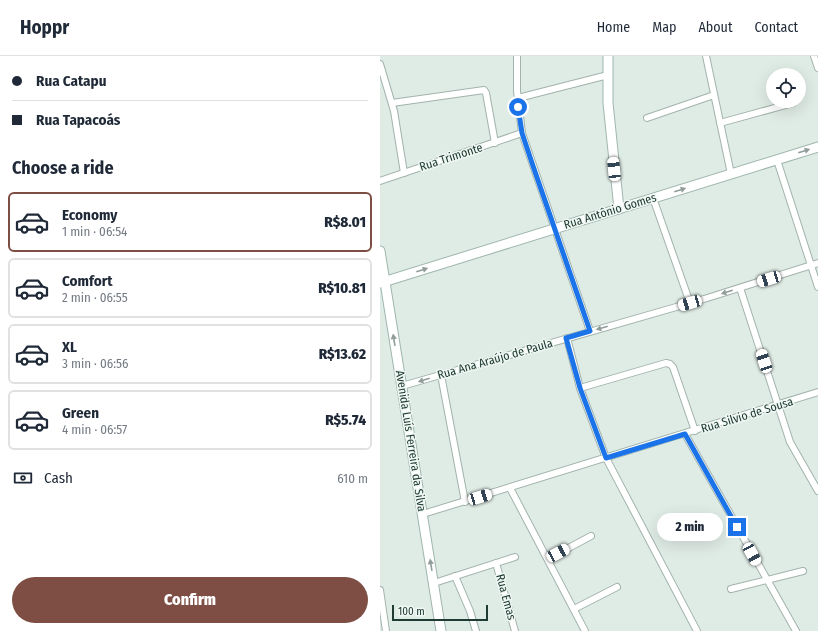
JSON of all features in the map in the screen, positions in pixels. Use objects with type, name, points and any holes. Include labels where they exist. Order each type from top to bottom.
[{"type":"main road","points":[[608,56],[608,103],[619,209]]},
{"type":"main road","name":"Rua Antônio Gomes","points":[[382,282],[818,147]]},
{"type":"main road","name":"Avenida Luís Ferreira da Silva","points":[[380,251],[382,282],[402,386],[441,631]]},
{"type":"street","points":[[517,56],[518,98],[522,133],[590,331]]},
{"type":"street","points":[[706,56],[731,174]]},
{"type":"street","points":[[814,56],[818,68]]},
{"type":"street","points":[[380,64],[392,103],[404,173]]},
{"type":"street","points":[[518,98],[608,75]]},
{"type":"street","points":[[392,103],[484,90],[486,93],[495,143]]},
{"type":"street","points":[[647,118],[714,95]]},
{"type":"street","points":[[720,124],[776,108]]},
{"type":"street","name":"Rua Trimonte","points":[[380,181],[522,133]]},
{"type":"street","points":[[777,160],[818,287]]},
{"type":"street","points":[[653,198],[690,303]]},
{"type":"street","name":"Rua Ana Araújo de Paula","points":[[402,386],[690,303],[818,264]]},
{"type":"street","points":[[740,288],[790,442],[818,491]]},
{"type":"street","points":[[566,338],[580,388],[606,458],[697,631]]},
{"type":"street","points":[[580,388],[666,363],[670,364],[673,366],[695,431]]},
{"type":"street","points":[[441,375],[465,502]]},
{"type":"street","name":"Rua Silvio de Sousa","points":[[423,514],[818,392]]},
{"type":"street","points":[[685,434],[796,631]]},
{"type":"street","points":[[510,488],[586,631]]},
{"type":"street","points":[[548,558],[591,536]]},
{"type":"street","points":[[434,583],[515,557]]},
{"type":"street","name":"Rua Emas","points":[[496,563],[515,631]]},
{"type":"street","points":[[731,589],[804,571]]},
{"type":"street","points":[[455,576],[470,611],[476,631]]},
{"type":"street","points":[[574,609],[617,587]]},
{"type":"street","points":[[380,590],[386,631]]},
{"type":"route","points":[[518,107],[522,133],[590,331],[566,338],[580,388],[606,458],[685,434],[737,527]]}]
